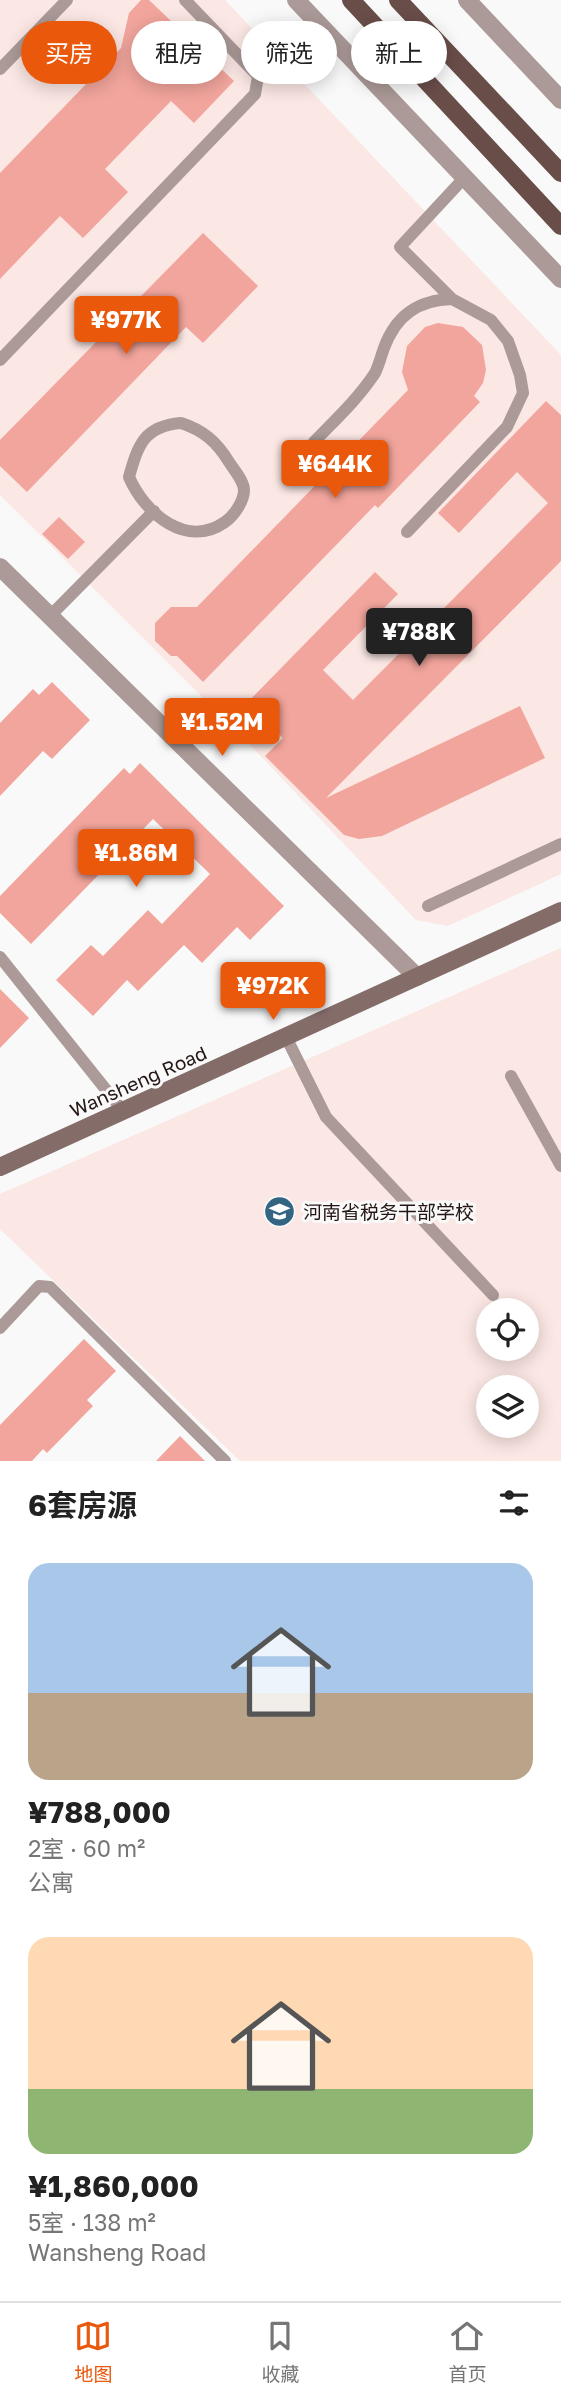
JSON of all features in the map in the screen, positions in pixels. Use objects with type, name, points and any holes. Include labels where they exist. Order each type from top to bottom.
[{"type":"main road","points":[[351,0],[561,226]]},
{"type":"main road","points":[[398,0],[561,173]]},
{"type":"street","points":[[296,0],[561,279]]},
{"type":"street","points":[[467,0],[561,100]]},
{"type":"street","points":[[0,567],[417,977]]},
{"type":"street","name":"Wansheng Road","points":[[0,1167],[561,911]]},
{"type":"lane","points":[[0,69],[66,0]]},
{"type":"lane","points":[[0,360],[255,94],[258,76],[185,0]]},
{"type":"lane","points":[[407,532],[506,427],[523,393],[520,375],[508,341],[491,320],[453,299],[400,247],[465,177]]},
{"type":"lane","points":[[314,442],[360,394],[377,370],[391,330],[398,322],[413,307],[453,299]]},
{"type":"lane","points":[[181,423],[201,429],[222,450],[242,482],[244,492],[233,516],[214,530],[197,533],[173,528],[154,511],[137,495],[129,477],[143,438],[164,424],[181,423]]},
{"type":"lane","points":[[50,616],[154,511]]},
{"type":"lane","points":[[428,906],[561,844]]},
{"type":"lane","points":[[1,959],[123,1111]]},
{"type":"lane","points":[[286,1037],[326,1117],[493,1295]]},
{"type":"lane","points":[[511,1076],[561,1166]]},
{"type":"lane","points":[[0,1328],[39,1286],[50,1287],[225,1461]]},
{"type":"shaded area","points":[[0,0],[225,0],[245,21],[241,21],[241,84],[305,84],[561,355],[561,874],[448,926],[416,920],[253,748],[0,495]]},
{"type":"shaded area","name":"河南省税务干部学校","points":[[561,948],[561,1461],[240,1461],[0,1229],[0,1194]]},
{"type":"building","points":[[141,0],[149,0],[171,21],[131,21],[131,84],[227,84],[227,74],[234,81],[194,123],[171,101],[105,169],[128,192],[83,238],[60,216],[0,279],[0,173],[86,84],[117,84],[117,52],[121,48],[129,13]]},
{"type":"building","points":[[203,233],[258,286],[203,343],[186,327],[27,492],[0,466],[0,440]]},
{"type":"building","points":[[438,323],[463,327],[482,345],[486,370],[483,383],[474,396],[480,402],[378,508],[375,505],[203,682],[177,656],[171,656],[155,641],[155,623],[171,607],[197,607],[408,390],[402,372],[407,346],[425,327]]},
{"type":"building","points":[[546,401],[561,415],[561,561],[326,798],[520,706],[545,758],[382,836],[359,839],[344,835],[265,756],[283,738],[247,703],[375,572],[398,594],[323,670],[353,700],[548,503],[517,472],[459,533],[438,513]]},
{"type":"building","points":[[59,517],[85,542],[68,559],[42,534]]},
{"type":"building","points":[[52,682],[90,720],[52,759],[43,751],[0,796],[0,723],[33,689],[39,695]]},
{"type":"building","points":[[140,763],[284,906],[250,940],[237,927],[202,963],[184,945],[138,991],[127,980],[93,1016],[56,980],[91,945],[103,956],[148,910],[162,924],[210,874],[153,819],[31,944],[0,913],[0,896],[124,768],[130,774]]},
{"type":"building","points":[[0,989],[29,1018],[0,1048]]},
{"type":"building","points":[[84,1339],[116,1371],[87,1400],[93,1406],[47,1453],[43,1449],[32,1461],[0,1461],[0,1425]]},
{"type":"building","points":[[180,1436],[205,1461],[156,1461]]},
{"type":"place","name":"河南省税务干部学校","points":[[280,1211]]}]
